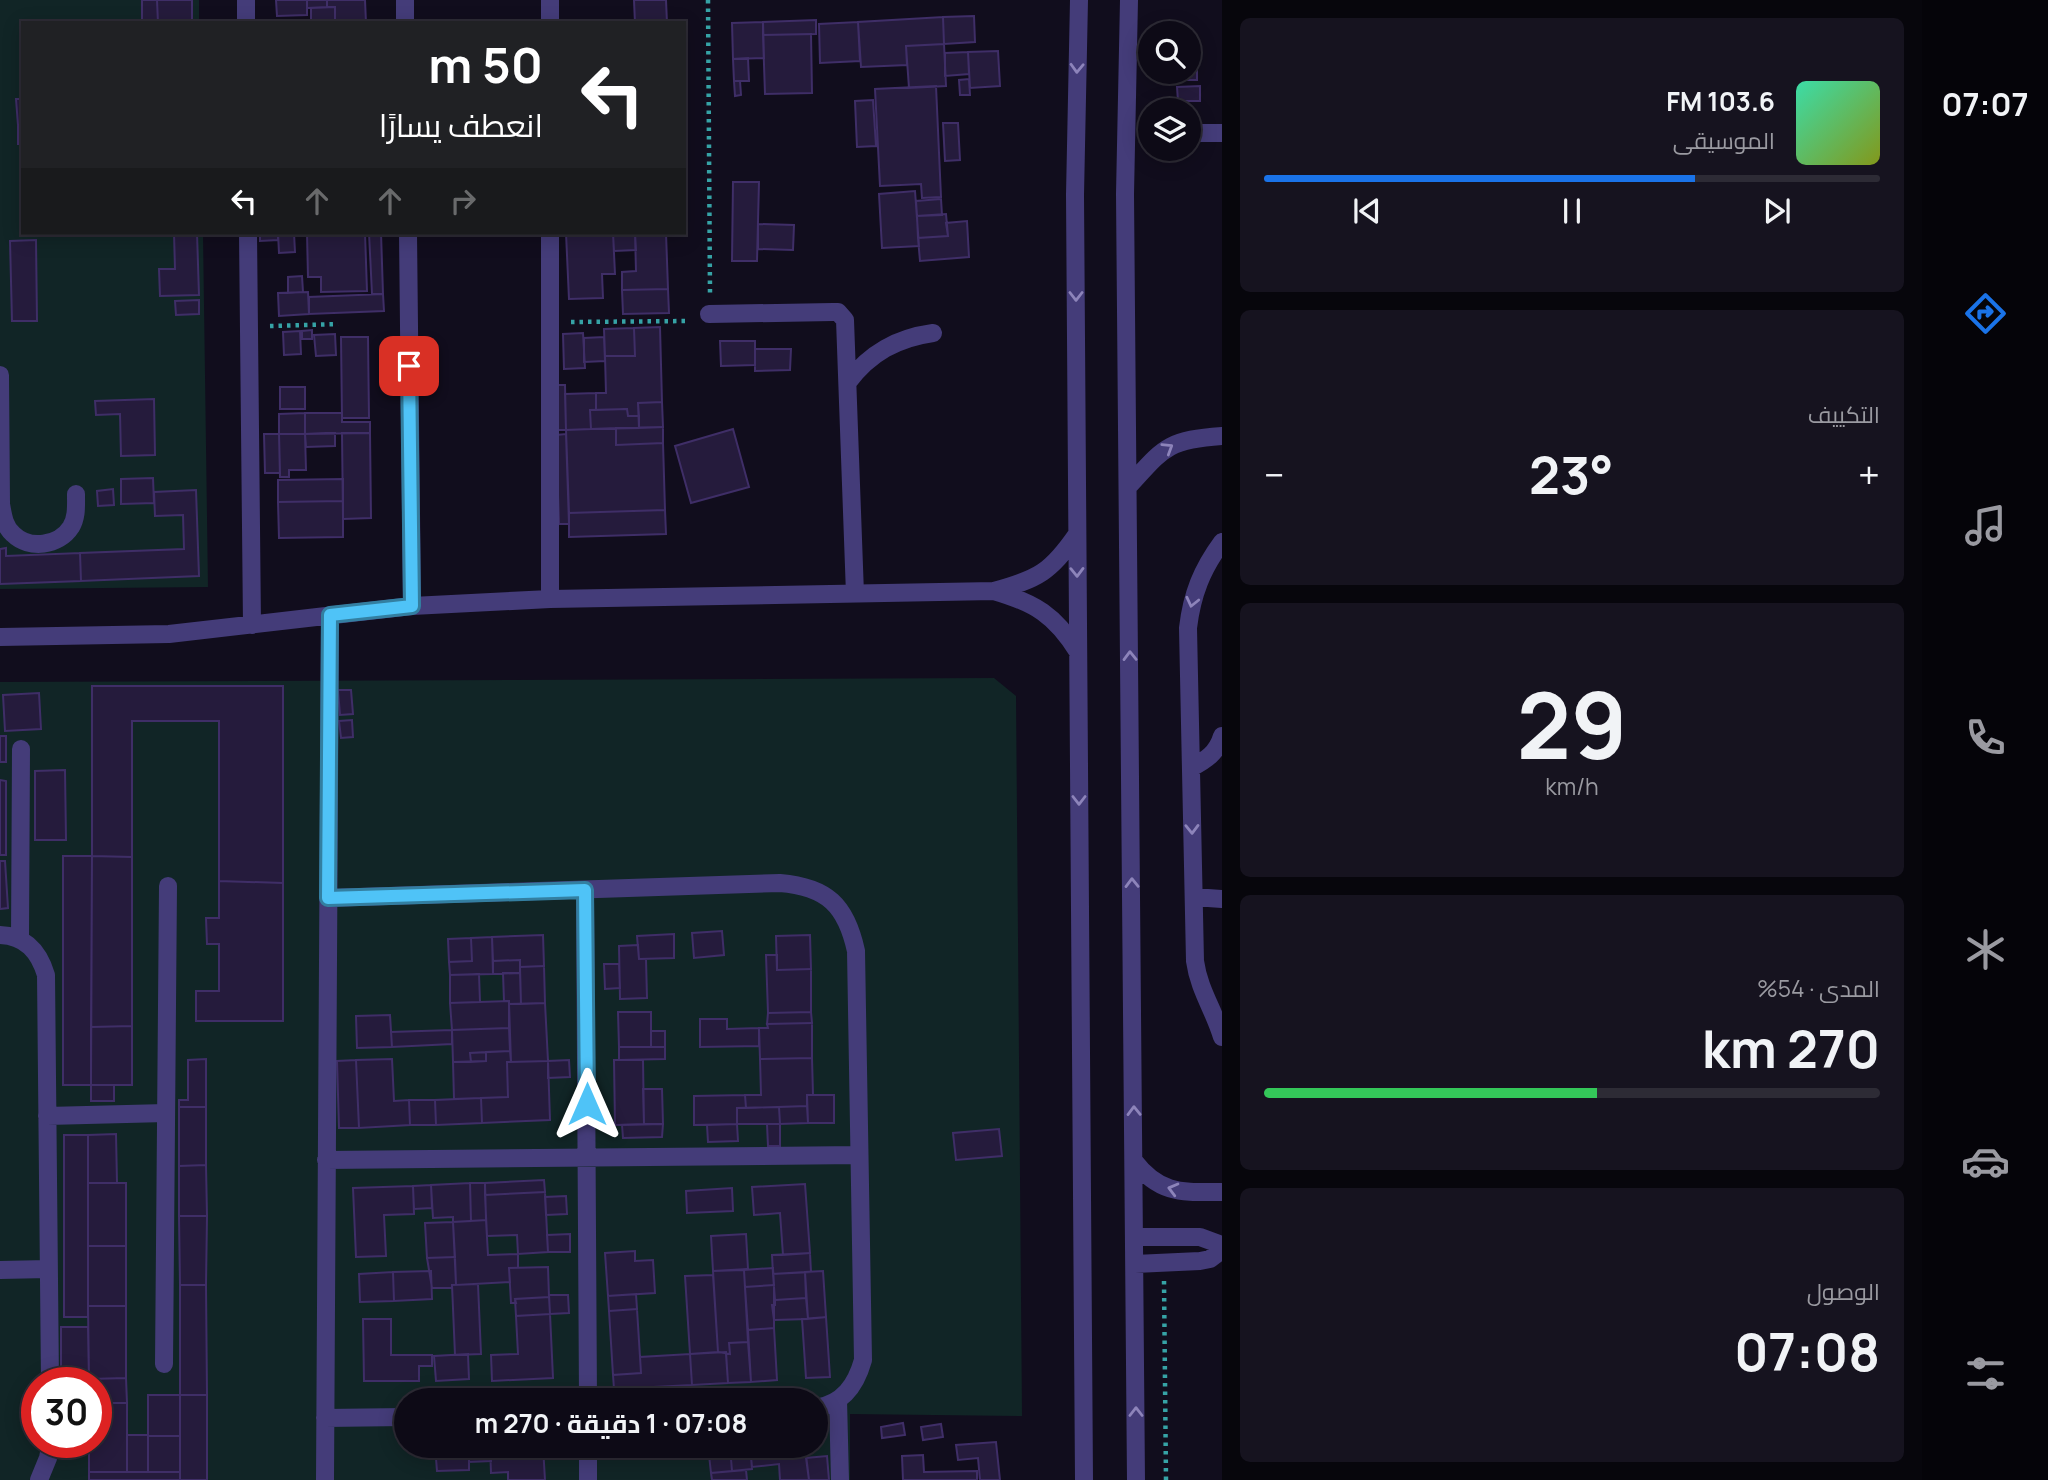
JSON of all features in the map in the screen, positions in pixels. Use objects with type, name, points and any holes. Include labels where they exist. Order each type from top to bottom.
[{"type":"street","points":[[246,0],[246,21]]},
{"type":"street","points":[[405,0],[405,21]]},
{"type":"street","points":[[550,0],[550,21]]},
{"type":"street","points":[[1079,0],[1075,182],[1084,1480]]},
{"type":"street","points":[[1129,0],[1125,194],[1136,1480]]},
{"type":"street","points":[[1201,133],[1222,133]]},
{"type":"street","points":[[248,235],[252,625]]},
{"type":"street","points":[[408,235],[412,606]]},
{"type":"street","points":[[550,235],[550,598]]},
{"type":"street","points":[[709,314],[838,312],[845,320],[855,594]]},
{"type":"street","points":[[848,382],[858,369],[885,347],[900,340],[933,333]]},
{"type":"street","points":[[0,375],[1,504],[4,520],[13,534],[27,543],[43,544],[58,539],[70,528],[76,512],[76,494]]},
{"type":"street","points":[[1128,487],[1170,445],[1181,441],[1221,438]]},
{"type":"street","points":[[0,637],[128,637],[412,606],[550,598],[994,591],[1021,584],[1046,572],[1061,557],[1077,534]]},
{"type":"street","points":[[1222,542],[1194,592],[1188,628],[1195,961],[1197,978],[1222,1037]]},
{"type":"street","points":[[994,591],[1024,600],[1048,614],[1065,630],[1078,652]]},
{"type":"street","points":[[325,1480],[330,615]]},
{"type":"street","points":[[1191,768],[1209,758],[1222,736]]},
{"type":"street","points":[[20,939],[21,749]]},
{"type":"street","points":[[328,898],[780,883],[803,885],[823,894],[840,909],[851,929],[856,951],[863,1360],[859,1376],[850,1390],[838,1400],[828,1404]]},
{"type":"street","points":[[164,1364],[168,886]]},
{"type":"street","points":[[585,890],[588,1388]]},
{"type":"street","points":[[1194,897],[1222,899]]},
{"type":"street","points":[[0,935],[20,939],[33,947],[46,975],[50,1367]]},
{"type":"street","points":[[47,1116],[166,1113]]},
{"type":"street","points":[[327,1160],[859,1155]]},
{"type":"street","points":[[1134,1161],[1144,1174],[1163,1187],[1186,1192],[1222,1192]]},
{"type":"street","points":[[1135,1237],[1200,1237],[1222,1248],[1210,1259],[1200,1261],[1135,1264]]},
{"type":"street","points":[[0,1269],[48,1269]]},
{"type":"street","points":[[838,1400],[840,1480]]},
{"type":"street","points":[[325,1418],[394,1417]]},
{"type":"street","points":[[39,1480],[48,1458]]},
{"type":"street","points":[[588,1458],[588,1480]]},
{"type":"path","points":[[550,322],[700,321],[709,314],[708,0]]},
{"type":"path","points":[[248,327],[338,324]]},
{"type":"path","points":[[1164,1263],[1166,1480]]},
{"type":"green space","points":[[0,0],[199,0],[199,21],[21,21],[21,235],[203,235],[208,587],[0,589]]},
{"type":"green space","points":[[994,678],[1016,696],[1022,1416],[850,1414],[850,1480],[0,1480],[0,682]]},
{"type":"building","points":[[142,0],[157,0],[158,21],[142,21]]},
{"type":"building","points":[[157,0],[192,0],[192,21],[158,21]]},
{"type":"building","points":[[276,0],[307,0],[307,15],[277,16]]},
{"type":"building","points":[[307,0],[327,0],[327,7],[307,8]]},
{"type":"building","points":[[327,0],[365,0],[366,21],[335,21],[335,7],[327,7]]},
{"type":"building","points":[[634,0],[666,0],[667,21],[635,21]]},
{"type":"building","points":[[335,7],[335,21],[311,21],[311,8]]},
{"type":"building","points":[[974,16],[975,42],[944,44],[943,17]]},
{"type":"building","points":[[943,17],[944,44],[906,46],[907,65],[861,67],[858,22]]},
{"type":"building","points":[[816,20],[816,34],[763,35],[763,22]]},
{"type":"building","points":[[763,22],[764,58],[733,59],[732,23]]},
{"type":"building","points":[[858,22],[860,61],[820,63],[819,24]]},
{"type":"building","points":[[811,34],[812,93],[765,94],[763,35]]},
{"type":"building","points":[[944,44],[946,86],[909,88],[906,46]]},
{"type":"building","points":[[998,51],[1000,86],[970,88],[968,52]]},
{"type":"building","points":[[968,52],[969,74],[945,76],[945,53]]},
{"type":"building","points":[[748,58],[749,81],[734,81],[733,59]]},
{"type":"building","points":[[969,79],[970,95],[960,95],[959,80]]},
{"type":"building","points":[[734,81],[740,81],[741,95],[735,96]]},
{"type":"building","points":[[936,86],[941,197],[922,198],[921,184],[880,186],[875,89]]},
{"type":"building","points":[[1200,86],[1200,98],[1178,98],[1177,87]]},
{"type":"building","points":[[16,99],[21,99],[21,125],[18,125]]},
{"type":"building","points":[[873,100],[876,146],[857,147],[855,101]]},
{"type":"building","points":[[943,123],[958,123],[960,160],[945,161]]},
{"type":"building","points":[[18,125],[21,125],[21,144],[18,144]]},
{"type":"building","points":[[733,182],[759,182],[757,261],[732,261]]},
{"type":"building","points":[[915,191],[919,246],[882,248],[879,194]]},
{"type":"building","points":[[941,199],[942,215],[917,216],[916,201]]},
{"type":"building","points":[[946,214],[948,236],[918,238],[917,216]]},
{"type":"building","points":[[967,221],[969,257],[920,261],[918,238],[948,236],[946,223]]},
{"type":"building","points":[[758,224],[794,225],[793,250],[758,249]]},
{"type":"building","points":[[174,235],[197,235],[199,295],[160,296],[159,269],[175,269]]},
{"type":"building","points":[[260,235],[278,235],[278,240],[260,241]]},
{"type":"building","points":[[278,235],[294,235],[295,252],[279,253]]},
{"type":"building","points":[[307,235],[365,235],[367,291],[321,292],[321,277],[308,277]]},
{"type":"building","points":[[369,235],[381,235],[383,294],[372,294]]},
{"type":"building","points":[[566,235],[613,235],[615,274],[602,274],[603,298],[569,299]]},
{"type":"building","points":[[613,235],[635,235],[636,250],[614,251]]},
{"type":"building","points":[[635,235],[666,235],[668,289],[622,290],[622,272],[636,271]]},
{"type":"building","points":[[36,240],[37,321],[12,321],[10,241]]},
{"type":"building","points":[[302,276],[303,292],[288,293],[288,277]]},
{"type":"building","points":[[668,289],[669,313],[623,314],[622,290]]},
{"type":"building","points":[[308,292],[309,314],[279,316],[278,293]]},
{"type":"building","points":[[383,294],[384,311],[309,314],[309,297]]},
{"type":"building","points":[[199,300],[199,314],[176,315],[175,301]]},
{"type":"building","points":[[660,327],[662,402],[638,403],[639,416],[628,416],[627,409],[596,410],[596,393],[606,393],[605,356],[635,356],[634,328]]},
{"type":"building","points":[[634,328],[635,356],[605,356],[604,329]]},
{"type":"building","points":[[312,330],[312,339],[302,339],[302,331]]},
{"type":"building","points":[[300,331],[301,354],[284,355],[283,332]]},
{"type":"building","points":[[583,333],[585,368],[564,369],[563,334]]},
{"type":"building","points":[[335,334],[336,355],[316,356],[314,335]]},
{"type":"building","points":[[341,337],[368,337],[369,418],[342,418]]},
{"type":"building","points":[[604,337],[605,361],[584,362],[584,338]]},
{"type":"building","points":[[720,341],[755,341],[755,365],[721,366]]},
{"type":"building","points":[[755,349],[791,349],[790,370],[755,371]]},
{"type":"building","points":[[558,385],[565,385],[566,430],[558,430]]},
{"type":"building","points":[[280,387],[305,387],[305,409],[280,409]]},
{"type":"building","points":[[596,393],[596,410],[590,410],[591,429],[566,430],[565,394]]},
{"type":"building","points":[[154,399],[155,455],[121,456],[120,414],[96,415],[95,401]]},
{"type":"building","points":[[662,402],[663,427],[639,428],[638,403]]},
{"type":"building","points":[[627,409],[628,416],[639,416],[639,428],[591,429],[590,410]]},
{"type":"building","points":[[305,413],[305,434],[279,434],[279,414]]},
{"type":"building","points":[[305,413],[342,413],[342,422],[370,422],[370,433],[305,434]]},
{"type":"building","points":[[663,427],[663,443],[616,445],[616,428]]},
{"type":"building","points":[[616,428],[616,445],[663,443],[665,510],[569,513],[566,430]]},
{"type":"building","points":[[733,429],[749,487],[691,503],[675,446]]},
{"type":"building","points":[[335,433],[335,446],[306,447],[305,434]]},
{"type":"building","points":[[342,433],[370,433],[371,518],[343,519]]},
{"type":"building","points":[[264,434],[279,434],[280,473],[265,473]]},
{"type":"building","points":[[279,434],[305,434],[306,470],[289,470],[289,477],[280,477]]},
{"type":"building","points":[[566,434],[569,524],[559,524],[556,435]]},
{"type":"building","points":[[153,478],[154,503],[121,504],[121,479]]},
{"type":"building","points":[[343,479],[343,501],[278,502],[278,480]]},
{"type":"building","points":[[113,489],[114,505],[98,506],[97,491]]},
{"type":"building","points":[[196,490],[199,576],[81,581],[80,553],[184,549],[183,515],[155,516],[154,492]]},
{"type":"building","points":[[343,501],[343,537],[279,538],[278,502]]},
{"type":"building","points":[[665,510],[666,534],[569,537],[569,513]]},
{"type":"building","points":[[6,548],[6,556],[80,553],[81,581],[0,584],[0,549]]},
{"type":"building","points":[[92,686],[283,686],[283,883],[219,881],[219,721],[132,721],[132,857],[92,856]]},
{"type":"building","points":[[338,690],[351,690],[353,714],[340,715]]},
{"type":"building","points":[[39,693],[41,729],[5,731],[3,695]]},
{"type":"building","points":[[352,720],[353,737],[341,738],[339,721]]},
{"type":"building","points":[[0,736],[6,736],[6,762],[0,762]]},
{"type":"building","points":[[65,770],[66,840],[35,840],[35,771]]},
{"type":"building","points":[[0,780],[6,781],[6,855],[0,855]]},
{"type":"building","points":[[63,856],[92,856],[91,1085],[63,1085]]},
{"type":"building","points":[[92,856],[132,857],[132,1026],[91,1027]]},
{"type":"building","points":[[0,861],[5,861],[8,908],[0,909]]},
{"type":"building","points":[[219,881],[283,883],[283,1021],[196,1021],[196,991],[219,991],[219,944],[207,944],[206,918],[219,918]]},
{"type":"building","points":[[722,931],[724,955],[694,958],[692,933]]},
{"type":"building","points":[[674,934],[674,958],[639,959],[637,936]]},
{"type":"building","points":[[543,935],[544,966],[520,967],[520,960],[493,961],[492,937]]},
{"type":"building","points":[[810,935],[811,969],[777,970],[776,936]]},
{"type":"building","points":[[492,937],[493,974],[450,975],[449,962],[472,961],[471,938]]},
{"type":"building","points":[[471,938],[472,961],[449,962],[448,939]]},
{"type":"building","points":[[638,945],[639,959],[646,959],[647,998],[620,999],[619,946]]},
{"type":"building","points":[[766,955],[777,955],[777,970],[811,969],[811,1012],[768,1013]]},
{"type":"building","points":[[520,960],[520,973],[493,974],[493,961]]},
{"type":"building","points":[[604,964],[619,964],[620,988],[605,989]]},
{"type":"building","points":[[544,966],[545,1003],[521,1004],[520,967]]},
{"type":"building","points":[[503,973],[520,973],[521,1004],[504,1001]]},
{"type":"building","points":[[479,974],[480,1002],[450,1003],[450,975]]},
{"type":"building","points":[[509,1001],[509,1028],[452,1030],[450,1003]]},
{"type":"building","points":[[545,1003],[548,1061],[511,1062],[509,1004]]},
{"type":"building","points":[[618,1012],[651,1012],[651,1047],[619,1047]]},
{"type":"building","points":[[811,1012],[812,1023],[767,1024],[768,1013]]},
{"type":"building","points":[[390,1015],[392,1047],[357,1048],[356,1016]]},
{"type":"building","points":[[700,1019],[727,1019],[727,1029],[759,1028],[759,1046],[700,1047]]},
{"type":"building","points":[[812,1023],[812,1058],[760,1059],[759,1028],[768,1028],[767,1024]]},
{"type":"building","points":[[132,1026],[132,1085],[91,1085],[91,1027]]},
{"type":"building","points":[[509,1028],[510,1051],[470,1053],[471,1062],[453,1062],[452,1030]]},
{"type":"building","points":[[452,1030],[452,1044],[392,1047],[391,1032]]},
{"type":"building","points":[[651,1031],[665,1031],[665,1047],[651,1047]]},
{"type":"building","points":[[619,1047],[665,1047],[665,1059],[619,1060]]},
{"type":"building","points":[[510,1051],[511,1062],[507,1062],[508,1097],[454,1099],[453,1062],[486,1061],[486,1052]]},
{"type":"building","points":[[486,1052],[486,1061],[471,1062],[470,1053]]},
{"type":"building","points":[[812,1058],[813,1095],[807,1095],[807,1106],[746,1108],[745,1095],[761,1095],[760,1059]]},
{"type":"building","points":[[206,1059],[206,1107],[179,1107],[179,1100],[188,1100],[188,1060]]},
{"type":"building","points":[[392,1059],[394,1101],[409,1100],[410,1125],[359,1128],[356,1060]]},
{"type":"building","points":[[356,1060],[359,1128],[339,1128],[337,1061]]},
{"type":"building","points":[[569,1060],[570,1077],[548,1078],[548,1061]]},
{"type":"building","points":[[614,1060],[643,1060],[644,1124],[615,1125]]},
{"type":"building","points":[[548,1061],[550,1120],[482,1123],[481,1098],[508,1097],[507,1062]]},
{"type":"building","points":[[91,1085],[114,1085],[114,1101],[91,1101]]},
{"type":"building","points":[[643,1089],[662,1089],[663,1124],[644,1124]]},
{"type":"building","points":[[745,1095],[746,1108],[737,1108],[737,1124],[694,1125],[694,1096]]},
{"type":"building","points":[[807,1095],[834,1095],[834,1123],[808,1123]]},
{"type":"building","points":[[481,1098],[482,1123],[436,1125],[435,1100]]},
{"type":"building","points":[[409,1100],[435,1100],[436,1125],[410,1125]]},
{"type":"building","points":[[807,1106],[808,1123],[780,1124],[779,1107]]},
{"type":"building","points":[[179,1107],[206,1107],[206,1165],[179,1166]]},
{"type":"building","points":[[779,1107],[780,1124],[737,1124],[737,1108]]},
{"type":"building","points":[[663,1124],[662,1137],[623,1138],[622,1125]]},
{"type":"building","points":[[737,1124],[738,1141],[708,1142],[707,1125]]},
{"type":"building","points":[[767,1124],[780,1124],[780,1146],[768,1146]]},
{"type":"building","points":[[999,1129],[1002,1156],[956,1160],[953,1133]]},
{"type":"building","points":[[116,1134],[117,1183],[88,1183],[88,1135]]},
{"type":"building","points":[[64,1135],[88,1135],[88,1317],[64,1317]]},
{"type":"building","points":[[206,1165],[207,1216],[179,1216],[179,1166]]},
{"type":"building","points":[[544,1180],[545,1192],[485,1195],[485,1183]]},
{"type":"building","points":[[88,1183],[126,1183],[126,1246],[88,1246]]},
{"type":"building","points":[[470,1183],[485,1183],[486,1220],[471,1221]]},
{"type":"building","points":[[470,1183],[471,1221],[453,1222],[453,1217],[433,1218],[431,1185]]},
{"type":"building","points":[[805,1184],[810,1253],[783,1255],[780,1213],[754,1215],[752,1187]]},
{"type":"building","points":[[431,1185],[432,1208],[414,1209],[413,1186]]},
{"type":"building","points":[[413,1186],[414,1214],[384,1215],[386,1256],[356,1257],[353,1188]]},
{"type":"building","points":[[732,1188],[733,1211],[687,1213],[686,1191]]},
{"type":"building","points":[[545,1192],[548,1252],[518,1254],[517,1235],[487,1236],[485,1195]]},
{"type":"building","points":[[566,1196],[567,1214],[546,1215],[545,1197]]},
{"type":"building","points":[[179,1216],[207,1216],[206,1285],[180,1285]]},
{"type":"building","points":[[486,1220],[488,1255],[518,1254],[518,1268],[509,1268],[510,1282],[456,1285],[453,1222]]},
{"type":"building","points":[[453,1222],[455,1257],[427,1258],[425,1223]]},
{"type":"building","points":[[570,1234],[570,1252],[548,1252],[547,1235]]},
{"type":"building","points":[[746,1234],[748,1269],[713,1271],[711,1236]]},
{"type":"building","points":[[88,1246],[126,1246],[126,1306],[88,1306]]},
{"type":"building","points":[[635,1251],[635,1261],[653,1260],[655,1293],[608,1296],[605,1253]]},
{"type":"building","points":[[810,1253],[811,1272],[773,1274],[772,1255]]},
{"type":"building","points":[[455,1257],[456,1285],[452,1285],[452,1288],[432,1288],[427,1258]]},
{"type":"building","points":[[548,1267],[549,1297],[515,1299],[516,1303],[511,1303],[509,1268]]},
{"type":"building","points":[[773,1268],[774,1285],[745,1287],[744,1270]]},
{"type":"building","points":[[744,1270],[748,1342],[729,1343],[730,1354],[718,1352],[713,1271]]},
{"type":"building","points":[[431,1271],[432,1299],[394,1301],[393,1272]]},
{"type":"building","points":[[823,1271],[826,1317],[808,1319],[805,1272]]},
{"type":"building","points":[[393,1272],[394,1301],[360,1302],[359,1274]]},
{"type":"building","points":[[805,1272],[806,1298],[775,1300],[773,1274]]},
{"type":"building","points":[[713,1275],[718,1352],[690,1354],[685,1276]]},
{"type":"building","points":[[478,1284],[481,1354],[455,1355],[452,1285]]},
{"type":"building","points":[[180,1285],[206,1285],[207,1395],[180,1395]]},
{"type":"building","points":[[774,1285],[774,1328],[748,1330],[745,1287]]},
{"type":"building","points":[[636,1294],[637,1309],[609,1311],[608,1296]]},
{"type":"building","points":[[549,1295],[568,1295],[569,1313],[550,1314]]},
{"type":"building","points":[[549,1297],[550,1314],[516,1316],[515,1299]]},
{"type":"building","points":[[806,1298],[808,1319],[774,1320],[772,1305],[775,1305],[775,1300]]},
{"type":"building","points":[[88,1306],[126,1306],[126,1378],[112,1378],[112,1367],[89,1367]]},
{"type":"building","points":[[637,1309],[641,1373],[613,1375],[609,1311]]},
{"type":"building","points":[[550,1314],[553,1378],[492,1381],[491,1355],[518,1354],[516,1316]]},
{"type":"building","points":[[826,1317],[830,1377],[806,1378],[802,1319]]},
{"type":"building","points":[[363,1319],[391,1319],[391,1355],[432,1355],[432,1366],[419,1366],[419,1381],[364,1381]]},
{"type":"building","points":[[61,1327],[88,1327],[89,1367],[61,1367]]},
{"type":"building","points":[[774,1328],[777,1380],[751,1382],[748,1330]]},
{"type":"building","points":[[748,1342],[751,1382],[728,1383],[726,1354],[730,1354],[729,1343]]},
{"type":"building","points":[[726,1352],[728,1383],[692,1385],[690,1354]]},
{"type":"building","points":[[468,1354],[469,1379],[436,1381],[434,1356]]},
{"type":"building","points":[[690,1354],[692,1385],[614,1388],[613,1375],[641,1373],[640,1357]]},
{"type":"building","points":[[112,1378],[126,1378],[127,1403],[112,1403]]},
{"type":"building","points":[[148,1395],[180,1395],[180,1436],[148,1436]]},
{"type":"building","points":[[180,1395],[207,1395],[207,1480],[180,1480]]},
{"type":"building","points":[[112,1403],[127,1403],[127,1472],[89,1472],[89,1458],[112,1458]]},
{"type":"building","points":[[903,1423],[905,1435],[882,1438],[881,1427]]},
{"type":"building","points":[[941,1424],[943,1437],[923,1440],[921,1427]]},
{"type":"building","points":[[127,1435],[148,1435],[148,1472],[127,1472]]},
{"type":"building","points":[[148,1436],[180,1436],[180,1472],[148,1472]]},
{"type":"building","points":[[996,1442],[1000,1480],[980,1480],[978,1458],[958,1460],[956,1445]]},
{"type":"building","points":[[923,1455],[924,1472],[977,1471],[977,1480],[903,1480],[902,1456]]},
{"type":"building","points":[[436,1458],[469,1458],[469,1470],[437,1471]]},
{"type":"building","points":[[469,1458],[491,1458],[491,1461],[469,1462]]},
{"type":"building","points":[[490,1458],[544,1458],[545,1480],[508,1480],[508,1472],[491,1473]]},
{"type":"building","points":[[709,1458],[740,1458],[731,1459],[732,1471],[711,1473]]},
{"type":"building","points":[[751,1458],[806,1458],[809,1480],[780,1480],[779,1464],[752,1467]]},
{"type":"building","points":[[751,1458],[752,1469],[732,1471],[731,1459]]},
{"type":"building","points":[[806,1458],[827,1458],[829,1480],[809,1480]]},
{"type":"building","points":[[746,1470],[747,1480],[712,1480],[711,1473]]},
{"type":"building","points":[[89,1472],[180,1472],[180,1480],[89,1480]]},
{"type":"route","points":[[409,366],[412,606],[330,615],[328,898],[585,890],[587,1104]]}]
